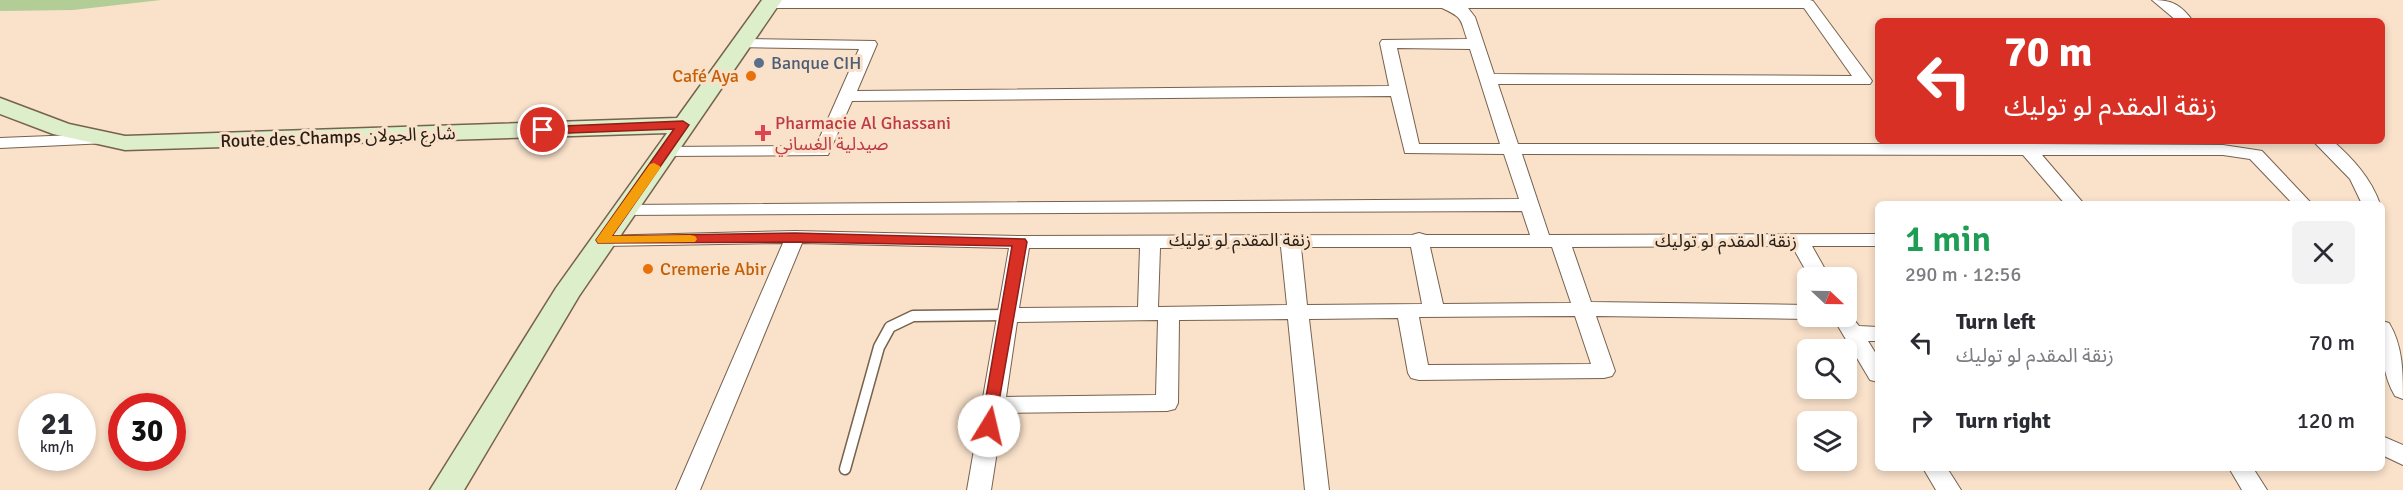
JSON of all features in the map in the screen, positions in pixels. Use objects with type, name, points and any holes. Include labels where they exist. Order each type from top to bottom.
[{"type":"street","points":[[2159,0],[2182,18]]},
{"type":"street","points":[[447,490],[550,321],[603,240],[770,2],[1808,4],[1864,81],[1487,79]]},
{"type":"street","points":[[1407,310],[1419,373],[1604,371],[1584,309],[1550,239],[1529,205],[1467,16],[1445,5]]},
{"type":"street","points":[[1476,44],[1388,43],[1411,149],[2026,146],[2239,152],[2256,155],[2299,201]]},
{"type":"street","points":[[665,152],[822,151],[869,44],[741,44]]},
{"type":"street","points":[[847,96],[1398,91]]},
{"type":"street","name":"Route des Champs شارع الجولان","points":[[0,105],[26,118],[101,139],[148,143],[683,125]]},
{"type":"street","points":[[3,146],[101,139]]},
{"type":"street","points":[[2325,144],[2349,165],[2367,191],[2370,201]]},
{"type":"street","points":[[2026,146],[2073,201]]},
{"type":"street","points":[[623,211],[1529,205]]},
{"type":"street","points":[[688,490],[795,237]]},
{"type":"street","name":"زنقة المقدم لو توليك","points":[[603,240],[795,237],[1020,242],[1419,239],[1875,240]]},
{"type":"street","points":[[1419,239],[1434,310]]},
{"type":"street","points":[[1290,240],[1317,490]]},
{"type":"street","points":[[992,405],[1167,403],[1150,241]]},
{"type":"street","points":[[1799,241],[1814,267]]},
{"type":"street","points":[[979,490],[1020,242]]},
{"type":"street","points":[[1007,315],[1584,309],[1797,312]]},
{"type":"street","points":[[1848,327],[1875,370]]},
{"type":"street","points":[[1854,327],[1875,333]]},
{"type":"street","points":[[2385,337],[2403,391]]},
{"type":"street","points":[[2385,446],[2403,456]]},
{"type":"street","points":[[1937,471],[1949,490]]},
{"type":"street","points":[[2243,471],[2255,490]]},
{"type":"lane","points":[[845,469],[879,347],[890,327],[913,316],[1007,315]]},
{"type":"green space","points":[[0,0],[161,0],[73,10],[0,11]]},
{"type":"slow traffic","points":[[654,167],[603,240],[690,239]]},
{"type":"place","name":"Banque CIH","points":[[759,63]]},
{"type":"place","name":"Café Aya","points":[[751,76]]},
{"type":"place","name":"Pharmacie Al Ghassani صيدلية الغساني","points":[[763,133]]},
{"type":"place","name":"Cremerie Abir","points":[[648,269]]},
{"type":"route","points":[[543,130],[683,125],[603,240],[795,237],[1020,242],[989,426]]}]
